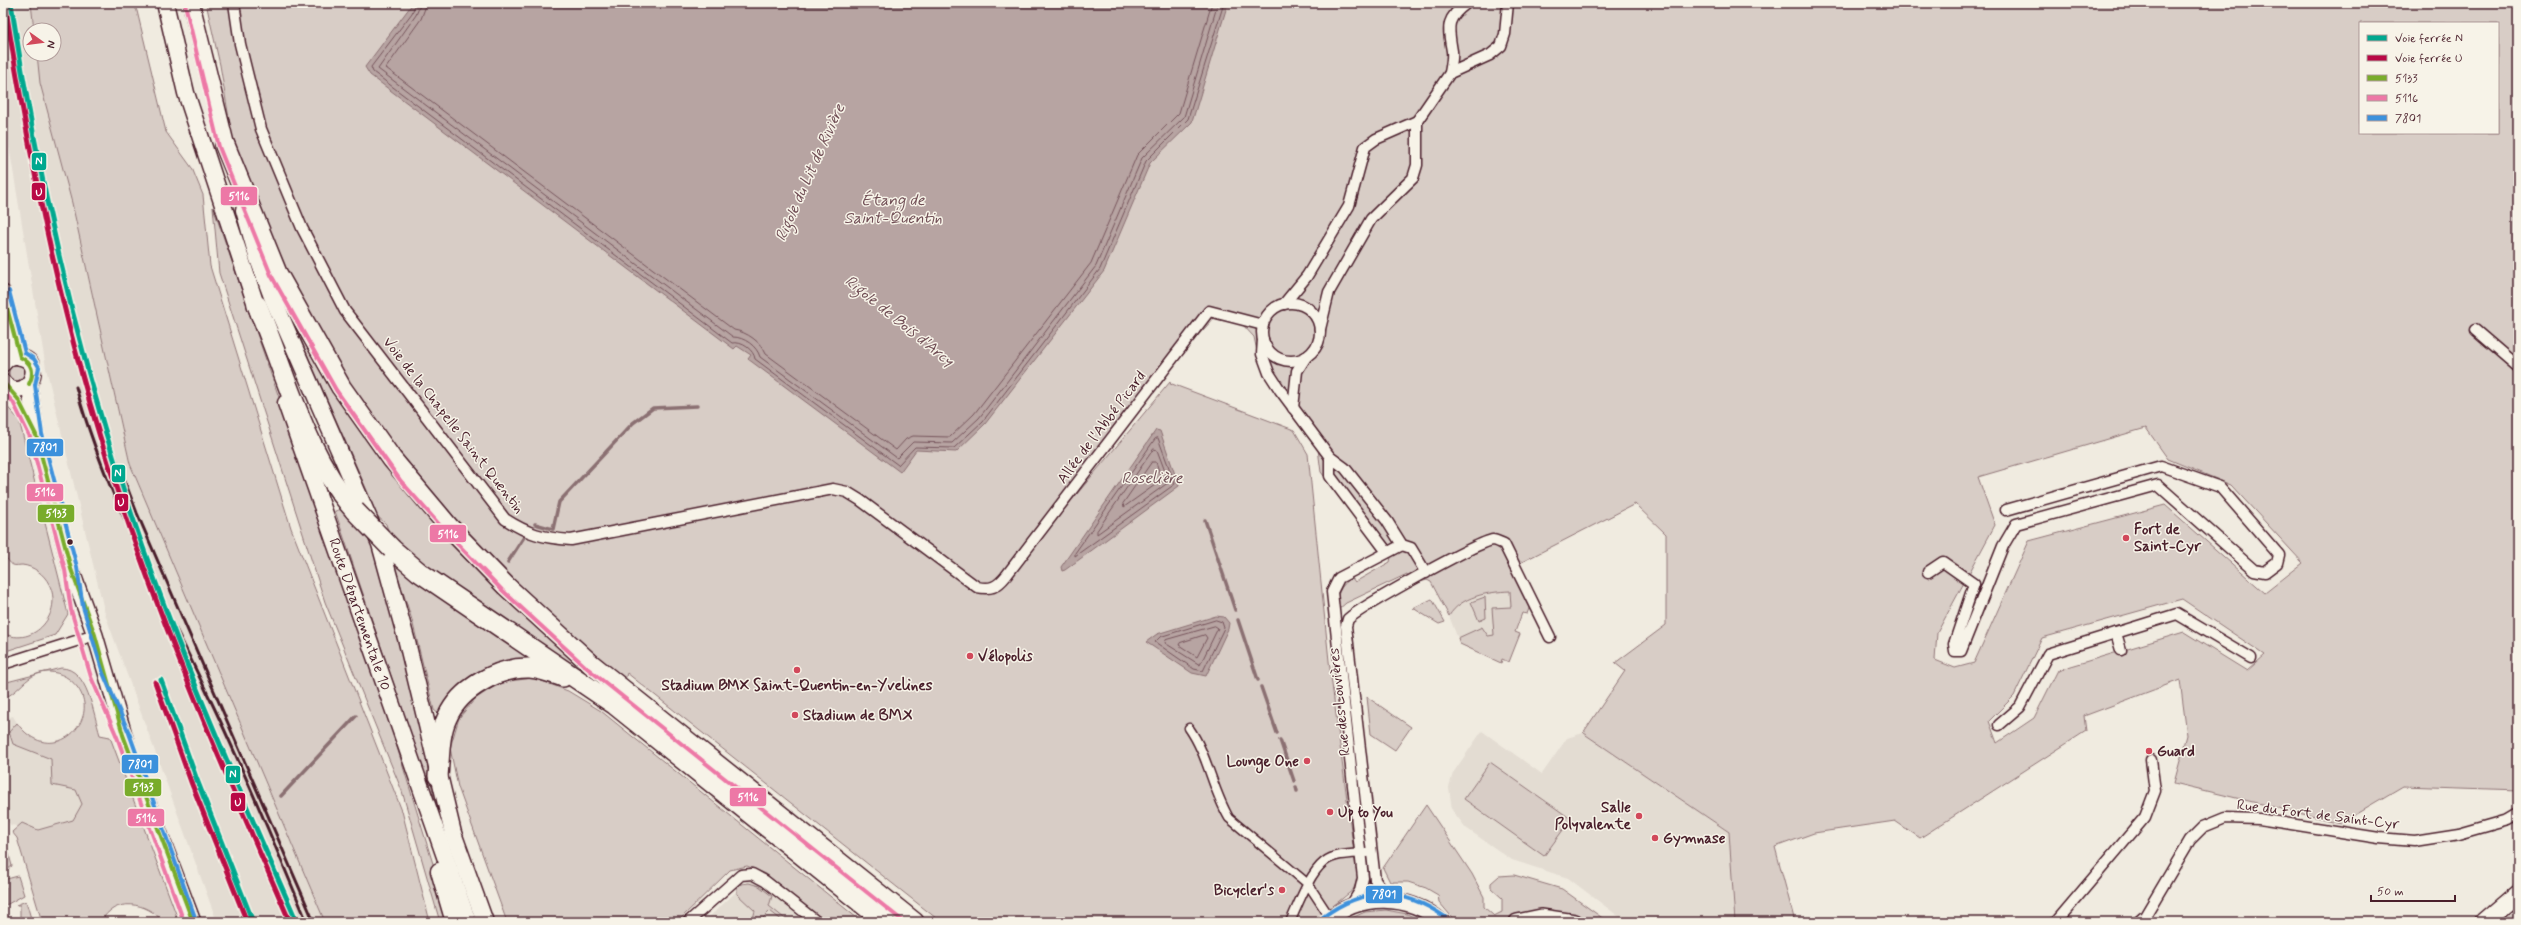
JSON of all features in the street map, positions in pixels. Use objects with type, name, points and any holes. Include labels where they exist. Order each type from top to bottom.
[{"type":"highway","points":[[225,145],[277,273],[341,387],[366,425],[418,492],[481,561],[539,618],[597,669],[914,922]]},
{"type":"highway","points":[[257,305],[302,424],[320,462],[355,511],[392,549],[435,584],[591,688],[644,728],[885,922]]},
{"type":"highway","points":[[438,776],[441,743],[447,717],[460,698],[481,682],[506,671],[529,668],[548,671],[591,688]]},
{"type":"highway","points":[[2484,922],[2518,893]]},
{"type":"main road","name":"Route Départementale 10","points":[[165,3],[186,93],[257,305],[293,426],[468,922]]},
{"type":"main road","points":[[192,3],[225,145],[257,256],[271,294],[380,544],[407,642],[438,776],[453,833],[485,922]]},
{"type":"main road","points":[[3,293],[10,360]]},
{"type":"main road","points":[[3,342],[10,360]]},
{"type":"main road","points":[[6,386],[21,389],[29,384],[32,379],[33,368],[26,359],[10,360]]},
{"type":"main road","points":[[29,384],[36,435],[71,568],[77,608],[91,637],[97,675],[124,735],[190,918]]},
{"type":"main road","points":[[6,386],[36,435]]},
{"type":"main road","points":[[453,833],[473,864],[496,922]]},
{"type":"main road","points":[[440,844],[437,862],[454,922]]},
{"type":"main road","points":[[1329,920],[1350,907],[1373,901],[1395,901],[1420,908],[1442,922]]},
{"type":"main road","points":[[1517,922],[1541,917],[1562,918],[1575,922]]},
{"type":"street","name":"Voie de la Chapelle Saint Quentin","points":[[234,3],[240,44],[261,129],[302,228],[342,304],[505,519],[526,532],[547,538],[571,540],[833,489],[847,492],[860,500],[977,587],[988,590],[998,586],[1006,576]]},
{"type":"street","points":[[1426,573],[1411,548],[1402,545],[1387,521],[1345,468],[1330,457],[1269,373],[1262,354],[1263,325],[1271,312],[1284,304],[1307,276],[1349,206],[1365,147],[1376,139],[1417,121],[1450,73],[1452,53],[1448,23],[1455,11],[1467,3]]},
{"type":"street","points":[[1450,73],[1490,55],[1501,46],[1505,34],[1508,3]]},
{"type":"street","points":[[1293,408],[1297,371],[1306,357],[1317,345],[1329,292],[1371,219],[1413,178],[1417,165],[1417,121]]},
{"type":"street","points":[[1284,304],[1294,304],[1307,309],[1317,320],[1320,330]]},
{"type":"street","name":"Allée de l'Abbé Picard","points":[[1006,576],[1209,311],[1263,325]]},
{"type":"street","points":[[2475,330],[2518,367]]},
{"type":"street","points":[[1263,339],[1272,354],[1280,359],[1289,361],[1306,357]]},
{"type":"street","points":[[1330,457],[1330,476],[1347,501],[1374,532],[1388,552]]},
{"type":"street","points":[[1928,572],[1943,562],[1974,584],[1954,644],[1955,651],[1961,651],[2003,546],[2016,524],[2080,510],[2158,485],[2254,570],[2265,572],[2277,563],[2279,555],[2220,488],[2161,466],[2006,510]]},
{"type":"street","points":[[1347,501],[1346,495],[1350,488],[1357,487],[1362,490]]},
{"type":"street","name":"Rue des Louvières","points":[[1395,901],[1377,885],[1372,852],[1346,626],[1353,614],[1482,543],[1494,540],[1504,544],[1550,637]]},
{"type":"street","name":"Rue des Louvières","points":[[1350,907],[1362,884],[1332,592],[1339,578],[1402,545]]},
{"type":"street","points":[[1999,725],[2020,707],[2048,654],[2177,614],[2251,658]]},
{"type":"street","points":[[2116,633],[2121,650]]},
{"type":"street","points":[[3,664],[91,637]]},
{"type":"street","points":[[1189,728],[1202,749],[1221,804],[1229,818],[1308,884],[1329,920]]},
{"type":"street","points":[[2056,922],[2145,817],[2155,791],[2151,760]]},
{"type":"street","name":"Rue du Fort de Saint-Cyr","points":[[2138,922],[2145,916],[2190,840],[2203,827],[2225,818],[2259,820],[2379,838],[2414,841],[2459,834],[2508,820],[2518,814]]},
{"type":"street","points":[[1290,922],[1308,884],[1324,862],[1338,856],[1372,852]]},
{"type":"street","points":[[688,922],[741,875],[752,874],[765,880],[817,922]]},
{"type":"shaded area","points":[[3,3],[38,3],[41,22],[22,22],[22,62],[48,62],[72,203],[130,464],[325,922],[217,922],[105,614],[46,368],[3,110]]},
{"type":"shaded area","points":[[31,3],[133,3],[137,11],[166,132],[192,168],[203,195],[210,266],[291,528],[402,811],[430,922],[325,922],[130,464],[72,203],[40,83],[38,62],[62,62],[62,22],[33,22]]},
{"type":"shaded area","points":[[206,3],[2518,3],[2518,790],[2403,786],[2340,823],[2174,783],[2187,735],[2180,680],[2084,716],[2086,731],[1920,838],[1895,821],[1814,833],[1775,847],[1795,922],[1735,922],[1729,832],[1583,733],[1625,671],[1615,663],[1666,625],[1666,534],[1635,504],[1512,567],[1531,603],[1527,614],[1522,613],[1515,632],[1520,634],[1509,662],[1502,659],[1501,663],[1460,644],[1458,638],[1482,627],[1488,636],[1494,635],[1492,608],[1511,607],[1510,591],[1476,596],[1460,604],[1449,616],[1431,582],[1427,580],[1420,582],[1414,574],[1409,578],[1407,574],[1346,603],[1338,610],[1337,600],[1339,591],[1344,584],[1352,578],[1355,582],[1390,562],[1391,557],[1387,559],[1321,472],[1318,449],[1276,393],[1259,361],[1254,337],[1242,324],[1217,315],[1189,345],[1047,530],[1170,382],[1171,385],[1172,384],[1294,430],[1308,454],[1329,661],[1356,869],[1359,869],[1358,878],[1353,890],[1313,922],[941,922],[627,673],[625,680],[555,618],[478,545],[321,358],[244,207],[220,65]],"holes":[[[2146,428],[2168,459],[2231,485],[2303,563],[2265,593],[2165,505],[2029,541],[1974,663],[1955,668],[1935,660],[1937,633],[1995,525],[1978,477]],[[1005,581],[995,593],[991,593]],[[969,587],[989,592],[974,591]],[[2182,599],[2265,655],[2247,671],[2184,632],[2058,670],[2034,718],[1997,743],[1989,721],[2014,696],[2042,638]]]},
{"type":"shaded area","points":[[213,207],[371,663],[451,922],[440,922],[402,791],[325,602],[219,273]]},
{"type":"shaded area","points":[[302,338],[342,404],[619,700],[425,568],[391,540],[386,524],[376,515],[369,495],[301,340]]},
{"type":"shaded area","points":[[14,365],[20,365],[25,370],[23,379],[20,381],[14,381],[9,376],[9,370]]},
{"type":"shaded area","points":[[3,402],[19,420],[68,614],[55,635],[3,652],[3,633],[14,637],[25,636],[35,632],[43,625],[49,616],[53,595],[47,580],[41,574],[26,566],[13,565],[3,554]]},
{"type":"shaded area","points":[[342,509],[376,547],[401,644],[438,815],[335,511]]},
{"type":"shaded area","points":[[394,564],[541,660],[520,663],[440,715],[434,710],[412,620]]},
{"type":"shaded area","points":[[1503,572],[1522,607],[1501,663],[1460,644],[1449,616],[1463,592]]},
{"type":"shaded area","points":[[1485,597],[1486,618],[1479,621],[1471,602]]},
{"type":"shaded area","points":[[1432,599],[1445,622],[1439,624],[1413,608]]},
{"type":"shaded area","points":[[61,668],[70,670],[78,675],[83,683],[92,704],[100,735],[110,737],[179,922],[163,922],[157,915],[140,906],[122,905],[114,908],[101,922],[41,922],[17,838],[12,832],[22,823],[38,830],[73,820],[82,804],[76,790],[52,785],[51,759],[13,744],[9,732],[17,723],[32,737],[47,742],[61,740],[73,732],[81,721],[84,707],[81,692],[69,679],[58,673],[45,672]]},
{"type":"shaded area","points":[[36,674],[8,696],[6,688],[3,689],[3,683]]},
{"type":"shaded area","points":[[534,678],[568,691],[601,711],[862,922],[827,922],[766,874],[747,866],[730,870],[677,922],[507,922],[458,787],[450,748],[459,718],[475,699],[501,682]]},
{"type":"shaded area","points":[[1367,697],[1411,727],[1395,750],[1371,734]]},
{"type":"shaded area","points":[[13,716],[24,735],[34,741],[56,745],[98,728],[86,817],[38,830],[11,825],[3,818],[3,719]]},
{"type":"shaded area","points":[[1482,731],[1542,774],[1567,738],[1583,733],[1729,832],[1735,922],[1626,922],[1568,878],[1512,860],[1466,828],[1452,810],[1449,787],[1453,773]]},
{"type":"shaded area","points":[[1490,762],[1571,819],[1544,856],[1464,799]]},
{"type":"shaded area","points":[[1426,805],[1472,874],[1484,897],[1484,907],[1494,916],[1502,912],[1502,898],[1491,888],[1491,883],[1499,876],[1514,875],[1562,889],[1608,922],[1589,922],[1566,913],[1552,911],[1496,922],[1456,922],[1439,902],[1438,895],[1426,888],[1408,882],[1390,882],[1383,868]]},
{"type":"shaded area","points":[[6,843],[12,866],[3,873],[5,864],[3,845]]},
{"type":"shaded area","points":[[770,860],[850,922],[704,922]]},
{"type":"shaded area","points":[[18,876],[24,895],[6,905],[6,887],[3,886],[3,880]]},
{"type":"shaded area","points":[[749,883],[759,886],[772,896],[769,906],[789,922],[784,922],[770,911],[759,922],[752,922],[755,911],[737,894],[737,887],[741,884]]},
{"type":"shaded area","points":[[26,901],[32,922],[3,922],[3,920],[20,920],[20,905],[16,905]]},
{"type":"shaded area","points":[[2518,903],[2518,922],[2496,922]]},
{"type":"shaded area","points":[[1386,910],[1407,914],[1424,922],[1343,922],[1365,912]]},
{"type":"water","name":"Étang de Saint-Quentin","points":[[413,3],[1228,3],[1192,122],[1150,163],[1104,271],[985,424],[956,452],[916,450],[900,472],[748,359],[751,355],[737,346],[734,349],[370,75],[365,67]]},
{"type":"water","name":"Roselière","points":[[1156,430],[1160,431],[1179,486],[1062,571],[1061,567]]},
{"type":"water","points":[[1216,616],[1224,617],[1229,623],[1228,629],[1206,676],[1192,673],[1146,642],[1157,634]]},
{"type":"waterway","points":[[535,524],[553,529],[559,502],[633,423],[653,408],[697,406]]},
{"type":"waterway","points":[[1205,520],[1235,610]]},
{"type":"waterway","points":[[508,562],[524,537]]},
{"type":"waterway","points":[[1238,620],[1258,680]]},
{"type":"waterway","points":[[1261,687],[1277,733]]},
{"type":"waterway","points":[[281,796],[356,716]]},
{"type":"waterway","points":[[1280,740],[1294,781]]},
{"type":"waterway","points":[[1296,787],[1297,791]]},
{"type":"railway","points":[[82,355],[101,419],[137,513],[314,922]]},
{"type":"railway","points":[[76,387],[88,427],[118,505],[135,544],[234,751],[307,922]]},
{"type":"rail line","name":"N","points":[[11,3],[32,125],[57,246],[87,366],[122,485],[161,596],[204,706],[297,922]]},
{"type":"rail line","name":"U","points":[[5,4],[26,127],[51,250],[65,310],[98,431],[136,545],[177,654],[221,762],[290,922]]},
{"type":"rail line","name":"N","points":[[161,680],[197,780],[253,922]]},
{"type":"rail line","name":"U","points":[[155,682],[191,782],[247,922]]},
{"type":"transit line","name":"5116","points":[[185,4],[219,147],[271,275],[336,390],[400,480],[445,531],[502,590],[587,668],[904,922]]},
{"type":"transit line","name":"7801","points":[[9,291],[25,353],[34,359],[39,367],[35,385],[42,434],[77,567],[83,607],[103,673],[129,733],[196,920]]},
{"type":"transit line","name":"5133","points":[[3,293],[20,357],[24,359],[31,368],[32,376],[29,384]]},
{"type":"transit line","name":"5133","points":[[3,382],[18,399],[36,435],[71,569],[95,635],[123,735],[193,922]]},
{"type":"transit line","name":"5116","points":[[3,391],[13,402],[30,437],[65,570],[71,610],[91,677],[117,737],[184,922]]},
{"type":"transit line","name":"7801","points":[[1323,917],[1338,907],[1354,900],[1384,894],[1414,900],[1430,907],[1445,917]]},
{"type":"place","name":"Fort de Saint-Cyr","points":[[2126,538]]},
{"type":"place","name":"Vélopolis","points":[[970,656]]},
{"type":"place","name":"Stadium BMX Saint-Quentin-en-Yvelines","points":[[797,670]]},
{"type":"place","name":"Stadium de BMX","points":[[795,715]]},
{"type":"place","name":"Guard","points":[[2149,751]]},
{"type":"place","name":"Lounge One","points":[[1307,761]]},
{"type":"place","name":"Up to You","points":[[1330,812]]},
{"type":"place","name":"Salle Polyvalente","points":[[1639,816]]},
{"type":"place","name":"Gymnase","points":[[1655,838]]},
{"type":"place","name":"Bicycler's","points":[[1282,890]]},
{"type":"water label","name":"Rigole du Lit de Rivière","points":[[809,172]]},
{"type":"water label","name":"Rigole de Bois d'Arcy","points":[[900,320]]}]
